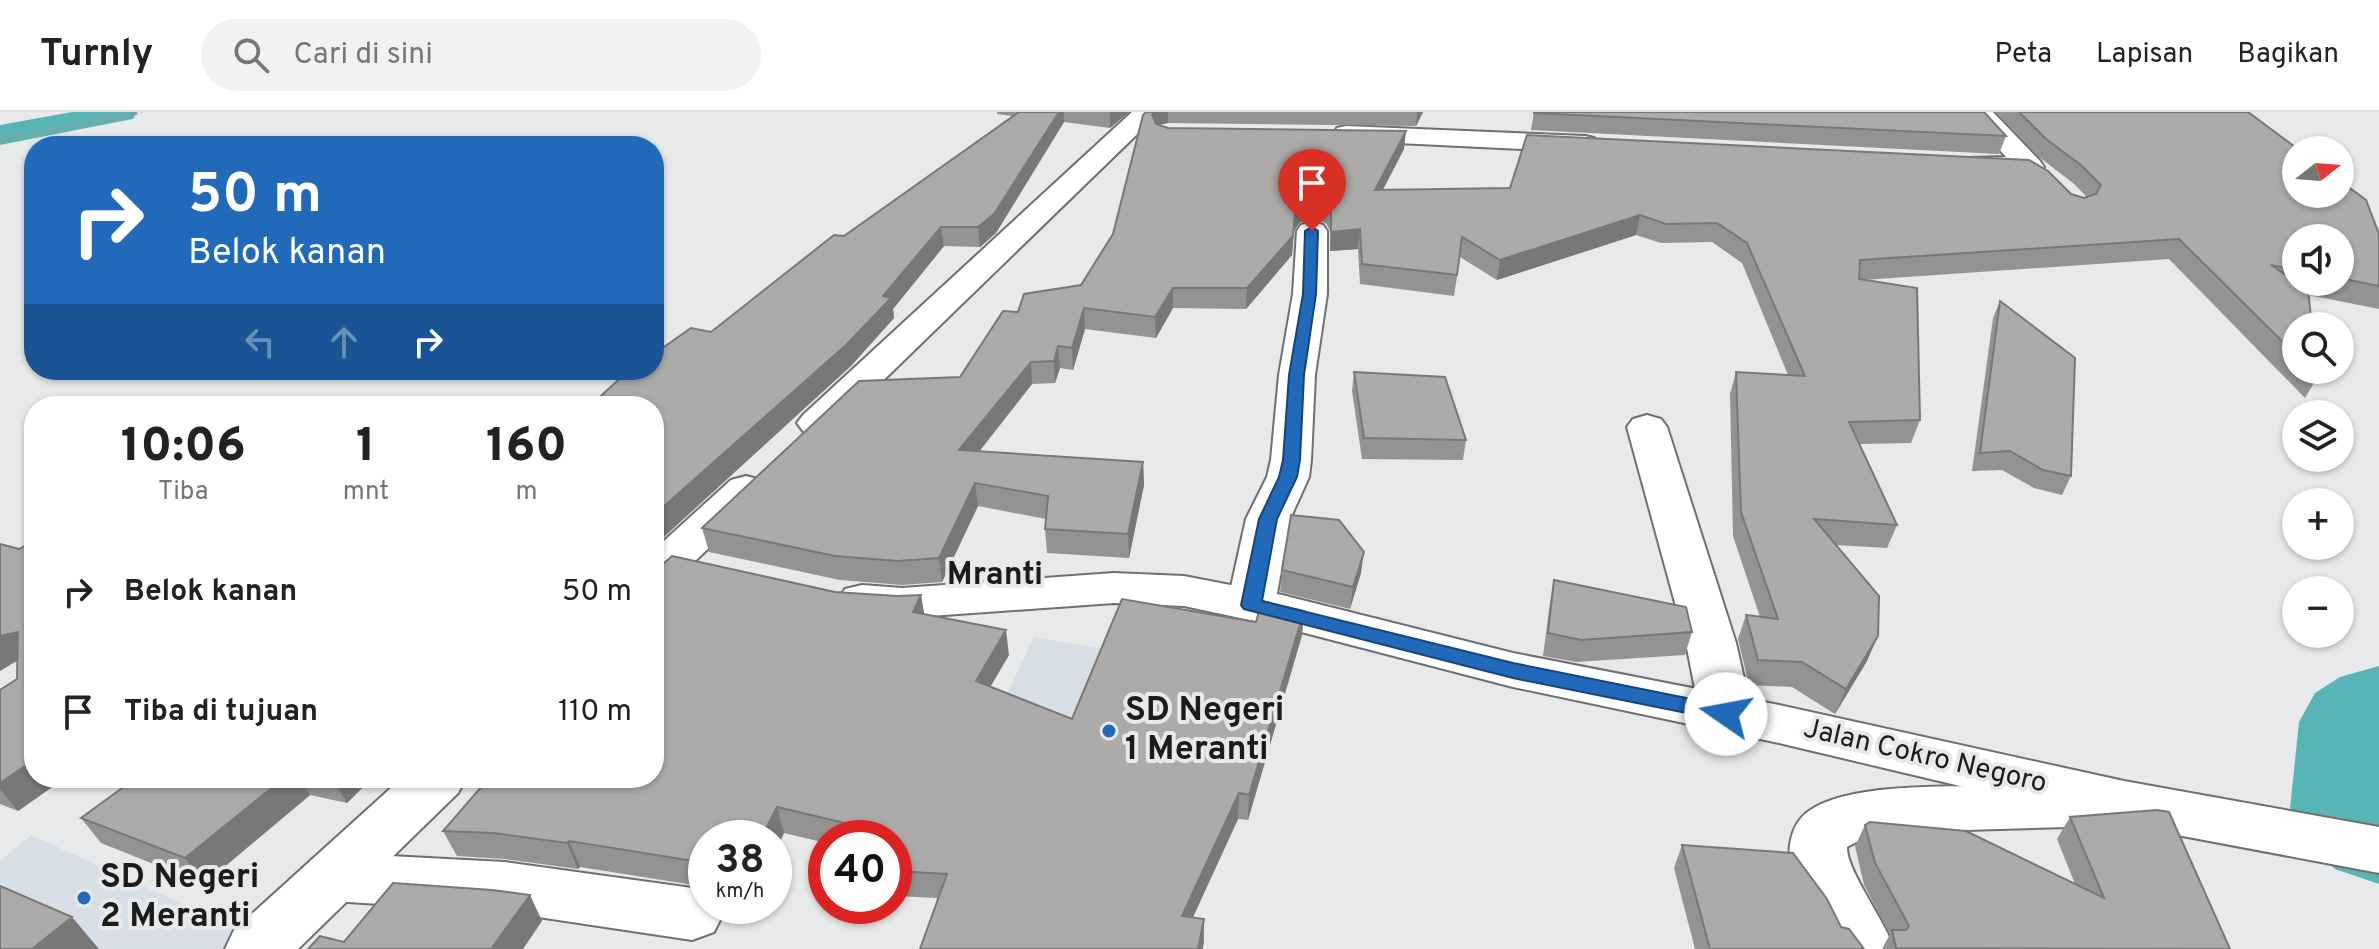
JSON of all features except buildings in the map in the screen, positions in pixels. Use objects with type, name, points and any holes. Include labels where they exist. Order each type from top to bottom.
[{"type":"street","points":[[664,566],[1147,112]]},
{"type":"street","points":[[1961,163],[2041,174],[1979,112]]},
{"type":"street","points":[[1318,133],[1612,145]]},
{"type":"street","points":[[1251,605],[1268,519],[1288,477],[1291,460],[1297,375],[1310,294],[1312,231]]},
{"type":"street","points":[[1647,427],[1711,643],[1726,714]]},
{"type":"street","points":[[664,568],[726,574]]},
{"type":"street","name":"Jalan Cokro Negoro","points":[[812,593],[902,603],[1114,588],[1184,591],[1513,670],[2124,803],[2379,850]]},
{"type":"street","points":[[256,949],[427,788]]},
{"type":"street","points":[[1863,949],[1824,870],[1817,848],[1821,837],[1836,824],[1871,812],[2124,803]]},
{"type":"street","points":[[332,877],[505,887],[688,913]]},
{"type":"path","points":[[0,140],[142,112]]},
{"type":"shaded area","name":"SD Negeri 1 Meranti","points":[[1034,637],[1104,649],[1135,800],[998,713]]},
{"type":"shaded area","name":"SD Negeri 2 Meranti","points":[[31,835],[249,934],[232,949],[0,949],[0,861]]},
{"type":"waterway","points":[[0,135],[122,112]]},
{"type":"waterway","points":[[2379,705],[2355,722],[2350,809],[2379,835]]},
{"type":"place","name":"SD Negeri 1 Meranti","points":[[1109,731]]},
{"type":"place","name":"SD Negeri 2 Meranti","points":[[84,898]]},
{"type":"district","name":"Mranti","points":[[995,576]]},
{"type":"route","points":[[1312,231],[1310,294],[1297,375],[1291,460],[1288,477],[1268,519],[1251,605],[1513,670],[1726,714]]}]
